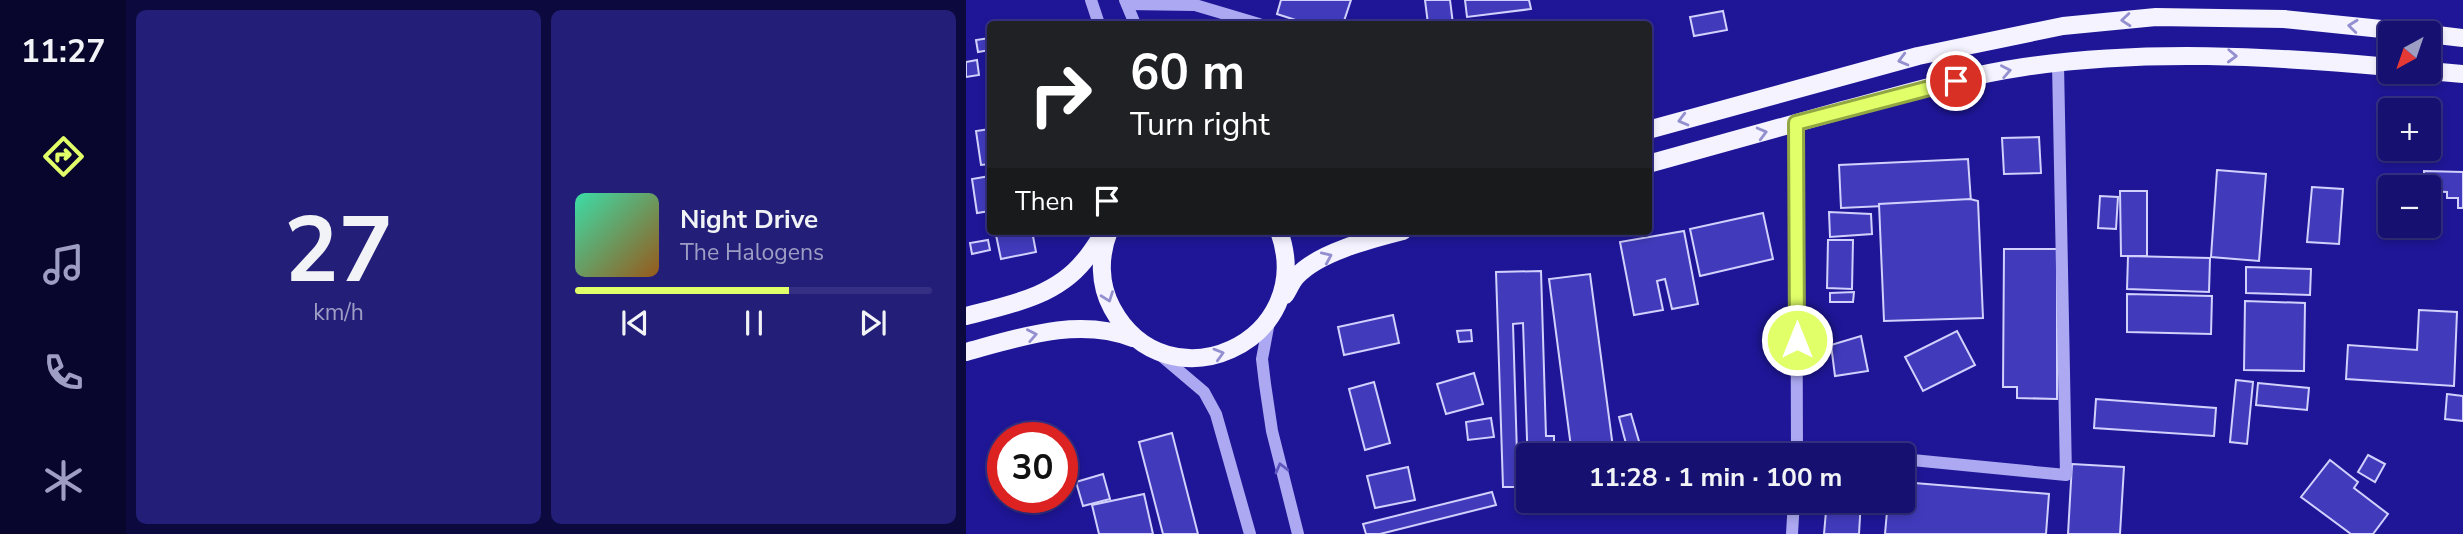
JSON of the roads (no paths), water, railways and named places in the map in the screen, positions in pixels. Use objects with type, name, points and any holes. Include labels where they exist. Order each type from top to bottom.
[{"type":"main road","points":[[1652,129],[1918,56],[2063,26],[2156,18],[2284,19],[2378,29]]},
{"type":"main road","points":[[2441,35],[2463,37]]},
{"type":"main road","points":[[1652,163],[1933,86],[2024,67],[2107,58],[2210,55],[2378,66]]},
{"type":"main road","points":[[2441,72],[2463,74]]},
{"type":"main road","points":[[966,316],[1019,302],[1053,287],[1084,262],[1104,235]]},
{"type":"main road","points":[[1106,235],[1101,270],[1106,297],[1119,320],[1145,344]]},
{"type":"main road","points":[[1279,303],[1286,277],[1285,248],[1280,235]]},
{"type":"main road","points":[[966,352],[1019,338],[1075,328],[1099,328],[1184,358],[1216,356],[1246,343],[1269,321],[1296,276],[1311,264],[1390,235]]},
{"type":"street","points":[[1091,0],[1099,21]]},
{"type":"street","points":[[1134,21],[1126,2],[1195,5],[1249,21]]},
{"type":"street","points":[[1915,460],[2066,475],[2058,64]]},
{"type":"street","points":[[1796,123],[1797,443]]},
{"type":"street","points":[[1269,321],[1262,359],[1265,384],[1272,431],[1298,534]]},
{"type":"street","points":[[1145,344],[1204,392],[1216,414],[1250,534]]},
{"type":"street","points":[[1792,534],[1793,513]]}]
